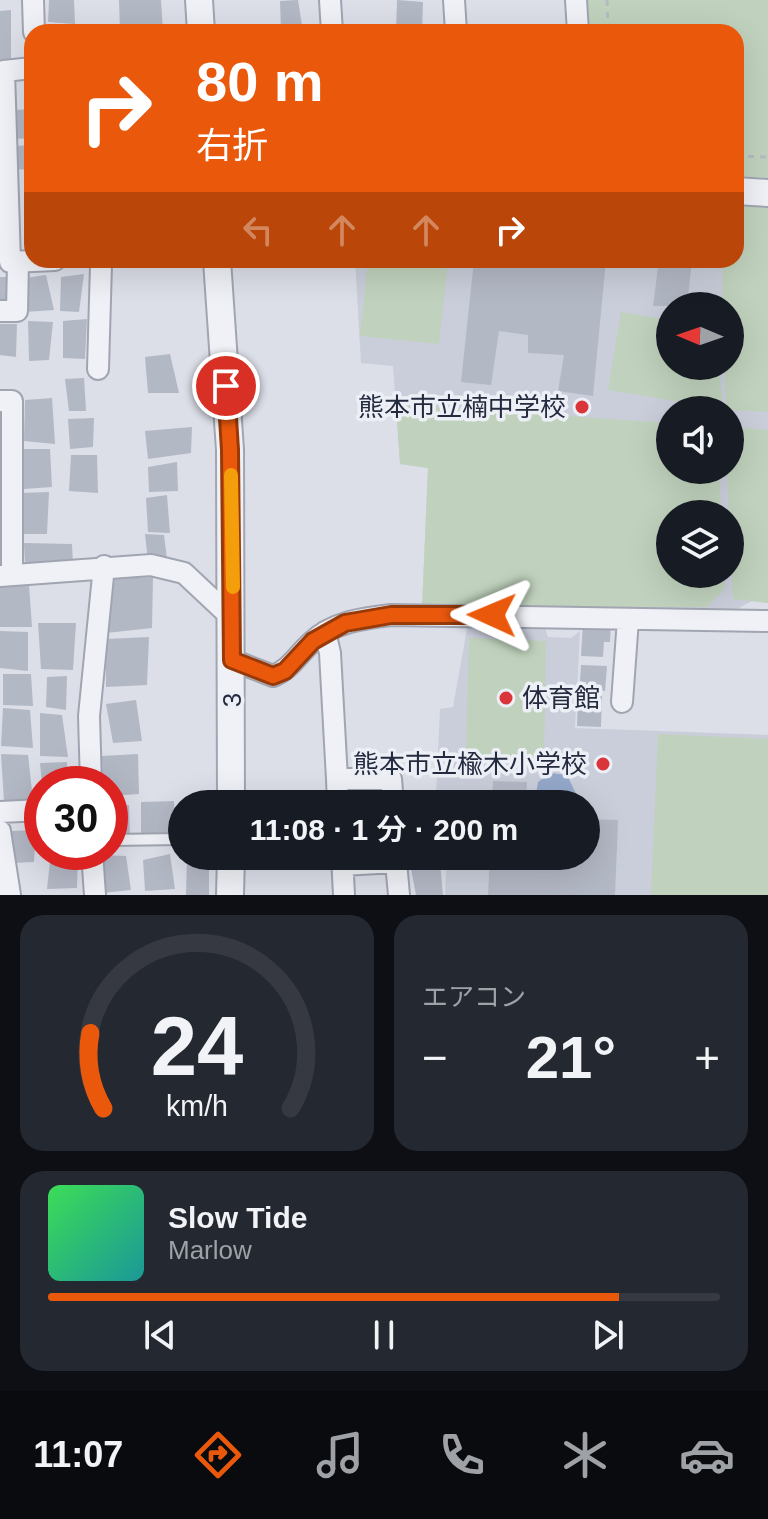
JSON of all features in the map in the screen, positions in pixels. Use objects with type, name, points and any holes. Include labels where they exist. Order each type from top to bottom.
[{"type":"street","points":[[33,0],[34,24]]},
{"type":"street","points":[[199,0],[200,24]]},
{"type":"street","points":[[330,0],[332,24]]},
{"type":"street","points":[[454,0],[456,24]]},
{"type":"street","points":[[576,0],[578,24]]},
{"type":"street","points":[[0,311],[17,311],[10,262],[1,106],[4,71],[24,69]]},
{"type":"street","points":[[744,192],[768,193]]},
{"type":"street","points":[[98,369],[99,268]]},
{"type":"street","name":"3","points":[[218,268],[230,450],[233,619],[231,790]]},
{"type":"street","points":[[0,401],[12,401],[6,574],[151,565],[184,573],[233,619]]},
{"type":"street","points":[[90,766],[89,716],[104,566]]},
{"type":"street","points":[[232,660],[273,676],[285,671],[325,632],[356,621],[391,615],[768,621]]},
{"type":"street","points":[[622,702],[628,619]]},
{"type":"street","points":[[325,632],[330,653],[337,790]]},
{"type":"street","points":[[337,779],[391,779],[392,790]]},
{"type":"street","points":[[0,812],[24,811]]},
{"type":"street","points":[[0,831],[10,895]]},
{"type":"street","points":[[93,870],[94,895]]},
{"type":"street","points":[[230,895],[231,870]]},
{"type":"street","points":[[343,870],[344,895]]},
{"type":"street","points":[[397,870],[399,895]]},
{"type":"lane","points":[[128,840],[168,839]]},
{"type":"path","points":[[607,0],[608,24]]},
{"type":"path","points":[[744,156],[768,157]]},
{"type":"shaded area","name":"熊本市立楠中学校","points":[[744,205],[768,208],[768,603],[752,601],[731,612],[537,606],[422,608],[428,468],[400,464],[393,366],[361,363],[355,268],[744,268]]},
{"type":"shaded area","name":"熊本市立楡木小学校","points":[[468,623],[544,626],[548,637],[571,638],[580,631],[575,728],[768,735],[768,895],[445,895],[446,870],[600,870],[600,790],[436,790],[440,709],[453,707]]},
{"type":"green space","points":[[586,0],[768,0],[768,178],[744,176],[744,24],[588,24]]},
{"type":"green space","points":[[744,205],[768,208],[768,412],[744,411],[744,396],[726,396],[725,380],[744,380],[744,292],[723,292],[722,268],[744,268]]},
{"type":"green space","points":[[367,268],[447,268],[439,344],[360,336]]},
{"type":"green space","points":[[621,312],[656,318],[656,380],[720,380],[722,396],[656,398],[608,390]]},
{"type":"green space","points":[[396,404],[656,422],[656,484],[720,484],[720,500],[656,500],[656,588],[725,588],[707,607],[422,608],[428,468],[400,464]]},
{"type":"green space","points":[[744,428],[768,430],[768,603],[733,599],[732,588],[744,588],[744,500],[728,500],[728,484],[744,484]]},
{"type":"green space","name":"体育館","points":[[469,638],[546,641],[544,760],[466,755]]},
{"type":"green space","points":[[658,734],[768,739],[768,895],[651,895]]},
{"type":"water","points":[[551,773],[567,775],[574,790],[537,790],[538,782]]},
{"type":"building","points":[[49,0],[74,0],[75,24],[48,22]]},
{"type":"building","points":[[119,0],[161,0],[162,24],[120,24]]},
{"type":"building","points":[[298,0],[302,24],[281,24],[280,1]]},
{"type":"building","points":[[397,0],[423,2],[422,24],[396,24]]},
{"type":"building","points":[[11,10],[11,60],[0,62],[0,11]]},
{"type":"building","points":[[24,109],[24,138],[14,139],[15,110]]},
{"type":"building","points":[[24,145],[24,170],[14,169],[15,146]]},
{"type":"building","points":[[473,268],[605,268],[593,396],[558,391],[564,355],[528,353],[528,335],[499,331],[491,385],[461,382]]},
{"type":"building","points":[[658,268],[691,268],[689,292],[656,292],[656,306],[653,306]]},
{"type":"building","points":[[84,274],[79,312],[60,311],[61,277]]},
{"type":"building","points":[[46,275],[54,310],[25,312],[25,278]]},
{"type":"building","points":[[0,277],[9,277],[6,304],[0,304]]},
{"type":"building","points":[[87,319],[85,359],[63,358],[63,321]]},
{"type":"building","points":[[28,321],[53,322],[49,360],[29,361]]},
{"type":"building","points":[[0,324],[17,324],[16,357],[0,355]]},
{"type":"building","points":[[170,354],[179,393],[148,393],[145,357]]},
{"type":"building","points":[[84,378],[86,411],[69,411],[65,379]]},
{"type":"building","points":[[52,398],[55,444],[24,441],[25,400]]},
{"type":"building","points":[[94,418],[93,447],[70,449],[68,419]]},
{"type":"building","points":[[192,427],[191,453],[148,459],[145,431]]},
{"type":"building","points":[[23,449],[50,449],[52,487],[24,489]]},
{"type":"building","points":[[71,455],[97,455],[98,493],[69,491]]},
{"type":"building","points":[[177,462],[178,491],[149,492],[148,467]]},
{"type":"building","points":[[49,492],[47,534],[22,534],[21,493]]},
{"type":"building","points":[[167,495],[170,533],[148,532],[146,498]]},
{"type":"building","points":[[145,534],[164,535],[167,559],[148,561]]},
{"type":"building","points":[[24,543],[72,544],[73,564],[25,565]]},
{"type":"building","points":[[153,577],[152,628],[106,633],[108,579]]},
{"type":"building","points":[[29,585],[32,627],[0,627],[0,587]]},
{"type":"building","points":[[583,621],[611,622],[610,642],[604,642],[603,657],[581,656]]},
{"type":"building","points":[[38,623],[76,623],[73,670],[41,669]]},
{"type":"building","points":[[0,631],[28,632],[28,671],[0,668]]},
{"type":"building","points":[[149,637],[147,685],[106,687],[106,639]]},
{"type":"building","points":[[581,665],[607,666],[605,691],[587,689],[586,682],[580,682]]},
{"type":"building","points":[[3,674],[31,674],[33,706],[3,705]]},
{"type":"building","points":[[67,676],[66,710],[46,707],[47,677]]},
{"type":"building","points":[[578,695],[602,696],[601,727],[577,726]]},
{"type":"building","points":[[136,700],[142,741],[113,743],[106,704]]},
{"type":"building","points":[[3,708],[30,710],[33,748],[1,746]]},
{"type":"building","points":[[40,713],[62,715],[68,757],[40,756]]},
{"type":"building","points":[[1,754],[28,755],[29,766],[24,766],[24,800],[4,801]]},
{"type":"building","points":[[138,754],[139,794],[128,795],[128,766],[102,766],[102,756]]},
{"type":"building","points":[[67,762],[67,766],[40,766],[40,763]]},
{"type":"building","points":[[493,781],[527,782],[527,790],[493,790]]},
{"type":"building","points":[[168,801],[168,834],[141,836],[141,802]]},
{"type":"building","points":[[128,805],[129,805],[128,837]]},
{"type":"building","points":[[600,819],[618,820],[615,895],[488,895],[489,870],[600,870]]},
{"type":"building","points":[[24,830],[24,862],[14,863],[11,831]]},
{"type":"building","points":[[168,854],[168,870],[172,870],[175,889],[145,891],[143,860]]},
{"type":"building","points":[[49,870],[78,870],[77,888],[47,889]]},
{"type":"building","points":[[101,870],[128,870],[131,890],[102,893]]},
{"type":"building","points":[[187,870],[209,870],[209,895],[186,895]]},
{"type":"building","points":[[411,870],[441,870],[443,895],[416,895]]},
{"type":"slow traffic","points":[[231,475],[233,587]]},
{"type":"place","name":"熊本市立楠中学校","points":[[582,407]]},
{"type":"place","name":"体育館","points":[[506,698]]},
{"type":"place","name":"熊本市立楡木小学校","points":[[603,764]]},
{"type":"route","points":[[226,386],[230,450],[232,660],[260,674],[273,676],[285,671],[325,632],[345,623],[391,615],[492,615]]}]
